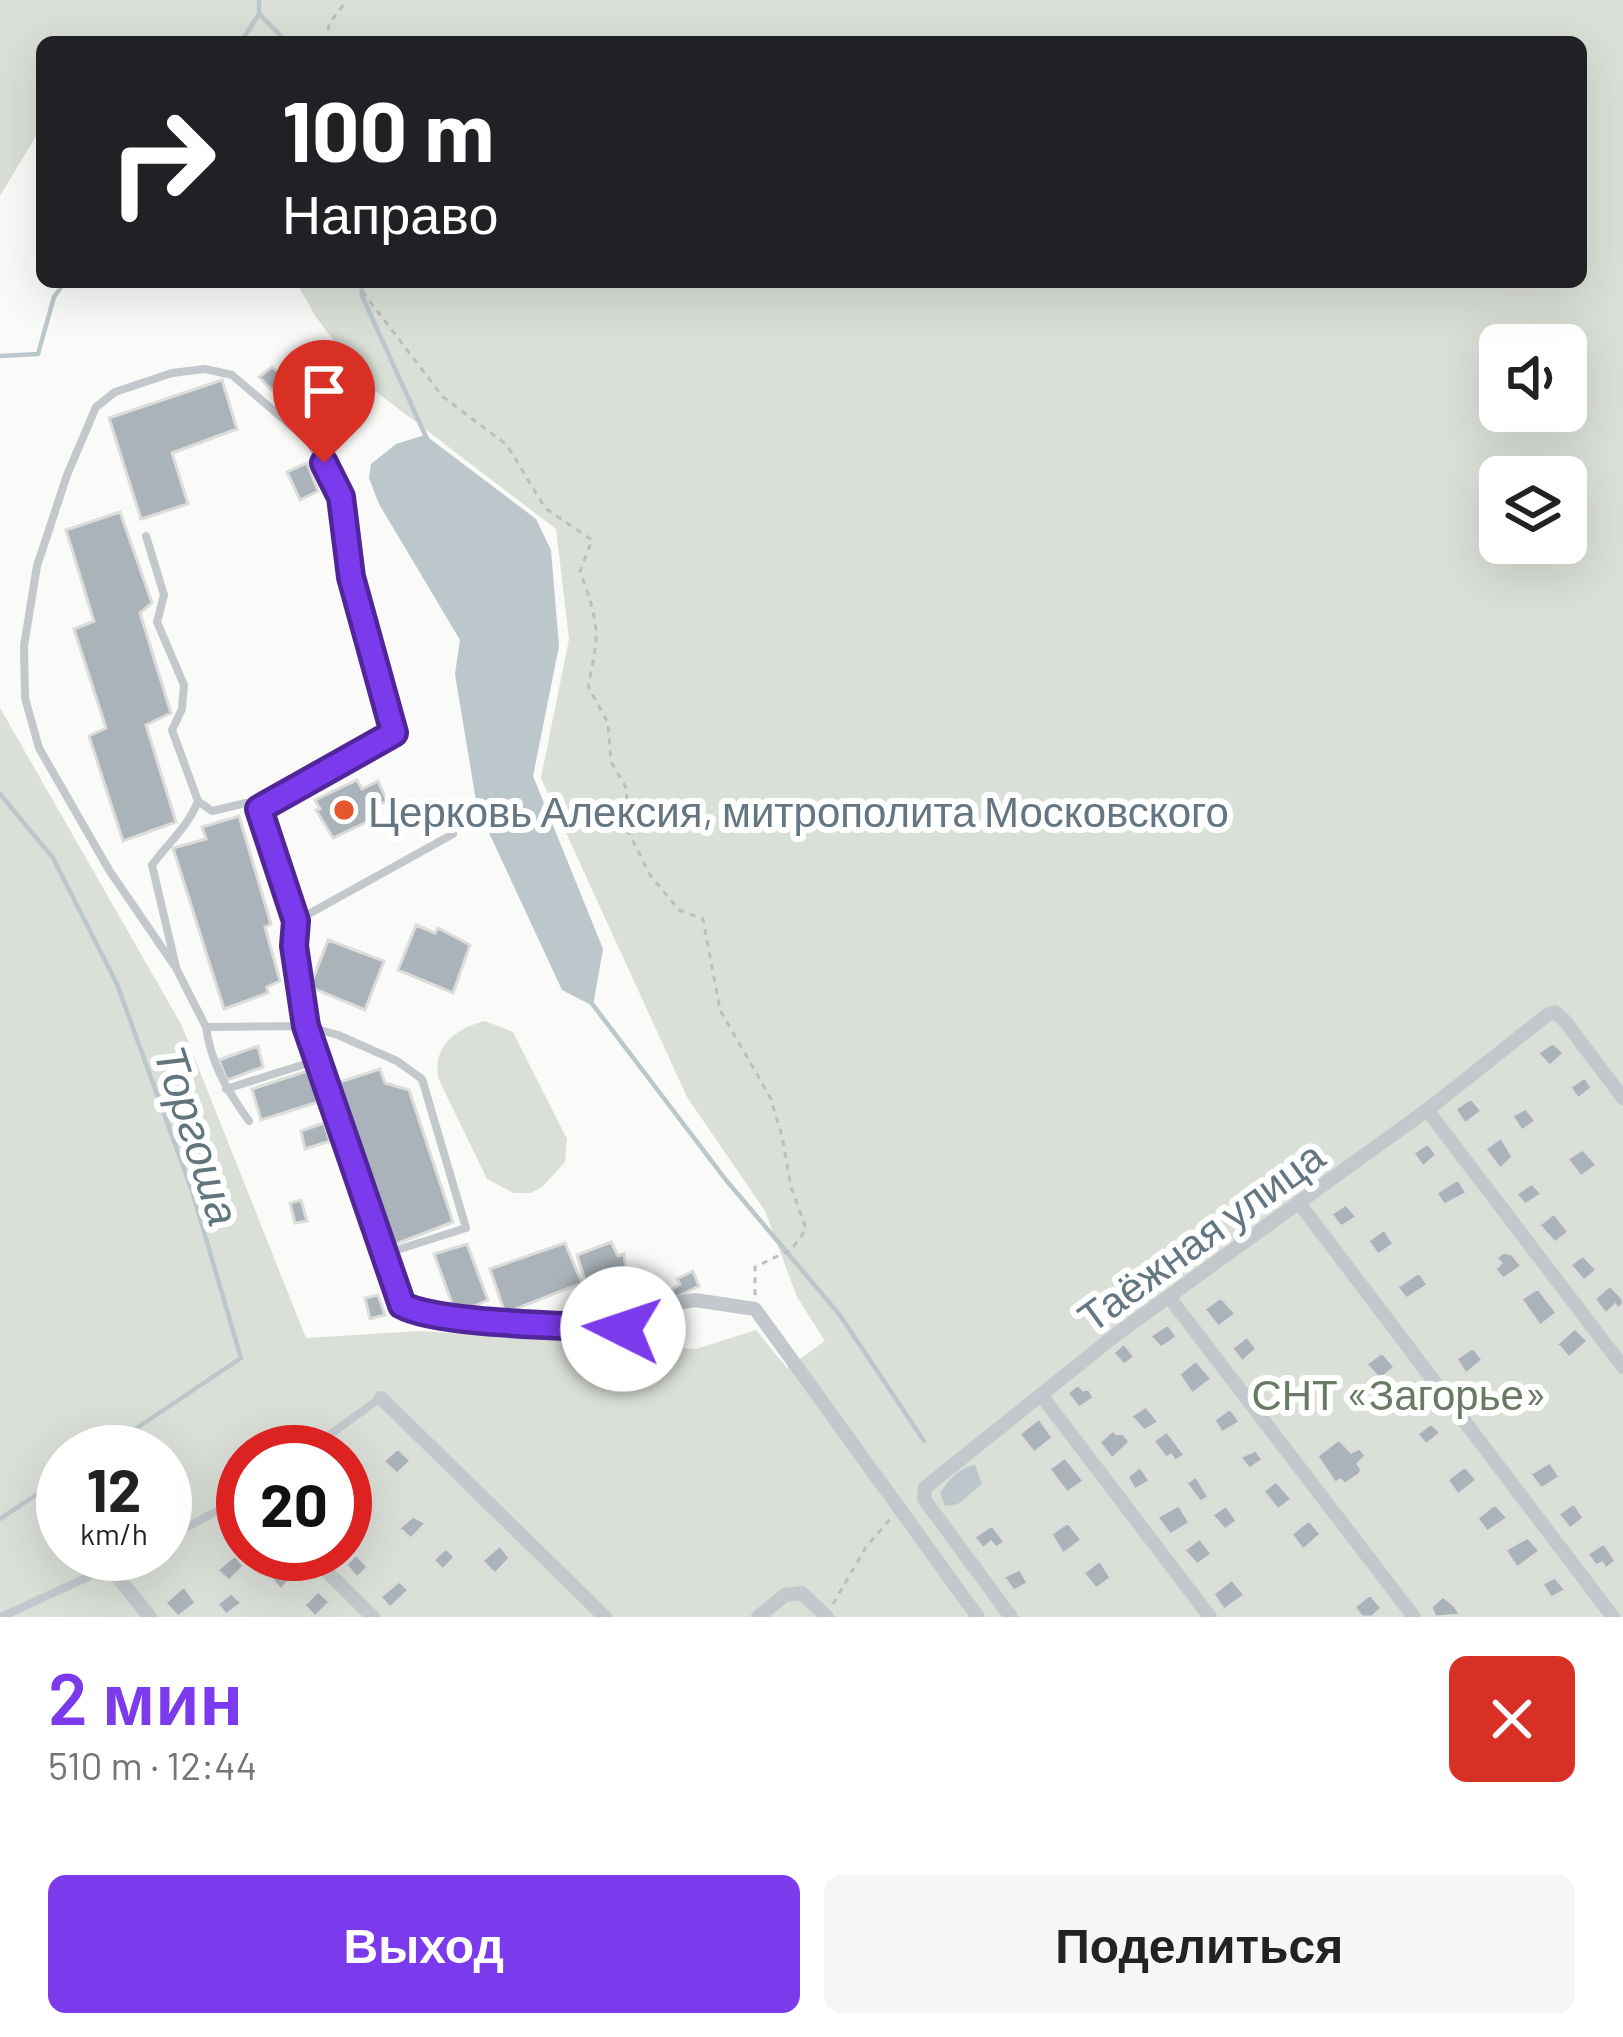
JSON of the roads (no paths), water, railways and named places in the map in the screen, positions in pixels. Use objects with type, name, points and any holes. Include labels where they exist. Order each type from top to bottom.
[{"type":"street","name":"Таёжная улица","points":[[1011,1617],[924,1499],[925,1488],[1169,1297],[1555,1012],[1623,1098]]},
{"type":"street","points":[[1426,1110],[1623,1367]]},
{"type":"street","points":[[1299,1202],[1613,1617]]},
{"type":"street","points":[[1169,1297],[1414,1617]]},
{"type":"street","points":[[668,1304],[695,1300],[755,1310],[978,1617]]},
{"type":"street","points":[[1041,1395],[1210,1617]]},
{"type":"street","points":[[381,1398],[605,1617]]},
{"type":"street","points":[[120,1581],[149,1617]]},
{"type":"street","points":[[336,1581],[373,1617]]},
{"type":"street","points":[[758,1617],[785,1595],[802,1593],[825,1615]]},
{"type":"lane","points":[[249,1121],[226,1089],[206,1027],[176,968],[145,928],[39,748],[25,698],[24,646],[38,566],[96,406],[115,392],[172,373],[205,369],[232,375],[309,441],[341,497],[351,577],[397,730],[259,809]]},
{"type":"lane","points":[[146,536],[164,595],[157,622],[184,685],[182,709],[172,730],[198,801],[212,811],[246,803],[259,809],[296,921],[294,946],[306,1026],[402,1305],[412,1311],[623,1329]]},
{"type":"lane","points":[[176,968],[152,866],[190,822],[198,801]]},
{"type":"lane","points":[[296,921],[453,834]]},
{"type":"lane","points":[[206,1027],[306,1026],[397,1061],[422,1079],[466,1228],[385,1254]]},
{"type":"lane","points":[[226,1089],[318,1060]]},
{"type":"lane","points":[[344,1425],[381,1398]]},
{"type":"lane","points":[[1,1617],[84,1581]]},
{"type":"waterway","name":"Торгоша","points":[[245,36],[259,14],[259,0]]},
{"type":"waterway","points":[[259,14],[281,36]]},
{"type":"waterway","name":"Торгоша","points":[[0,356],[38,354],[61,288]]},
{"type":"waterway","points":[[361,288],[427,439]]},
{"type":"waterway","name":"Торгоша","points":[[0,794],[53,858],[117,984],[192,1191],[241,1358],[141,1425]]},
{"type":"waterway","points":[[590,1001],[726,1180],[839,1314],[924,1441]]},
{"type":"waterway","name":"Торгоша","points":[[0,1519],[36,1495]]},
{"type":"place","name":"Церковь Алексия, митрополита Московского","points":[[344,810]]},
{"type":"park label","name":"СНТ «Загорье»","points":[[1399,1393]]}]
